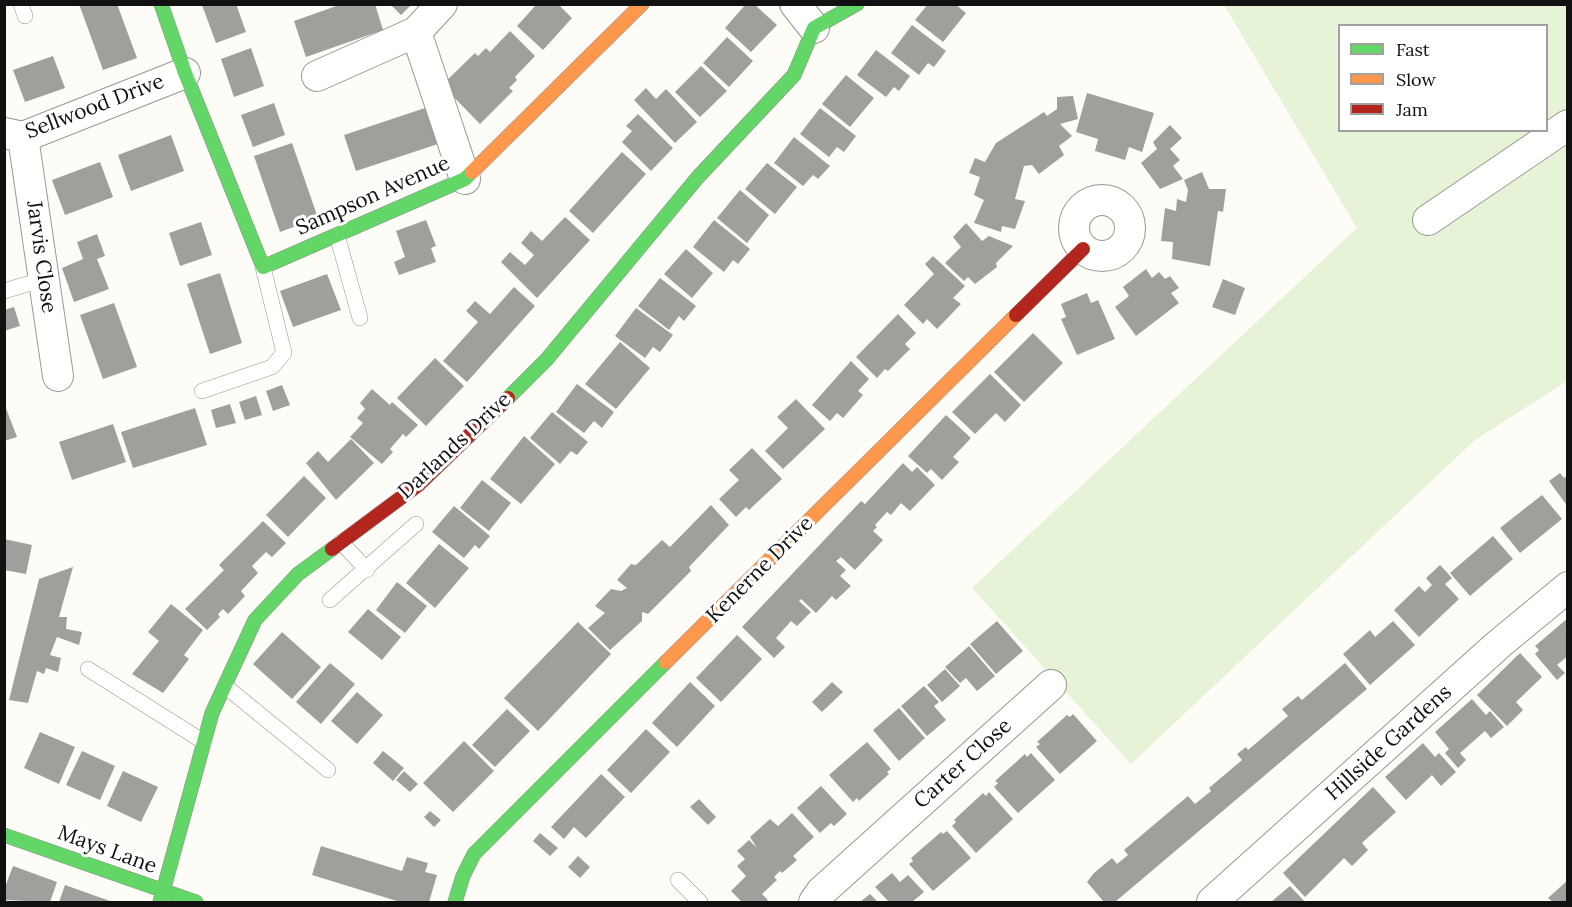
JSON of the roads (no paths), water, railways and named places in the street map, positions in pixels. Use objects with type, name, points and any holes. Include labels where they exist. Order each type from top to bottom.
[{"type":"street","name":"Sellwood Drive","points":[[14,135],[185,73],[161,4]]},
{"type":"street","points":[[317,76],[416,32],[442,4]]},
{"type":"street","name":"Sampson Avenue","points":[[263,267],[465,179],[642,4]]},
{"type":"street","points":[[795,4],[814,28],[857,4]]},
{"type":"street","name":"Darlands Drive","points":[[161,898],[204,742],[225,686],[255,620],[298,574],[418,485],[547,359],[698,177],[795,75],[814,28]]},
{"type":"street","points":[[416,32],[465,179]]},
{"type":"street","points":[[185,73],[263,267]]},
{"type":"street","points":[[1428,220],[1568,125]]},
{"type":"street","name":"Jarvis Close","points":[[14,135],[44,279],[58,376]]},
{"type":"street","name":"Kenerne Drive","points":[[455,903],[463,876],[474,854],[491,836],[1083,249]]},
{"type":"street","name":"Hillside Gardens","points":[[1212,903],[1499,644],[1568,587]]},
{"type":"street","name":"Carter Close","points":[[814,903],[820,892],[1051,685]]},
{"type":"street","name":"Mays Lane","points":[[4,835],[161,898],[196,903]]},
{"type":"lane","points":[[337,235],[360,318]]},
{"type":"lane","points":[[202,391],[272,367],[284,353],[263,267]]},
{"type":"lane","points":[[4,291],[44,279]]},
{"type":"lane","points":[[330,600],[367,570],[416,524]]},
{"type":"lane","points":[[341,542],[367,570]]},
{"type":"lane","points":[[88,669],[204,742]]},
{"type":"lane","points":[[225,686],[328,770]]},
{"type":"lane","points":[[678,880],[700,903]]}]
